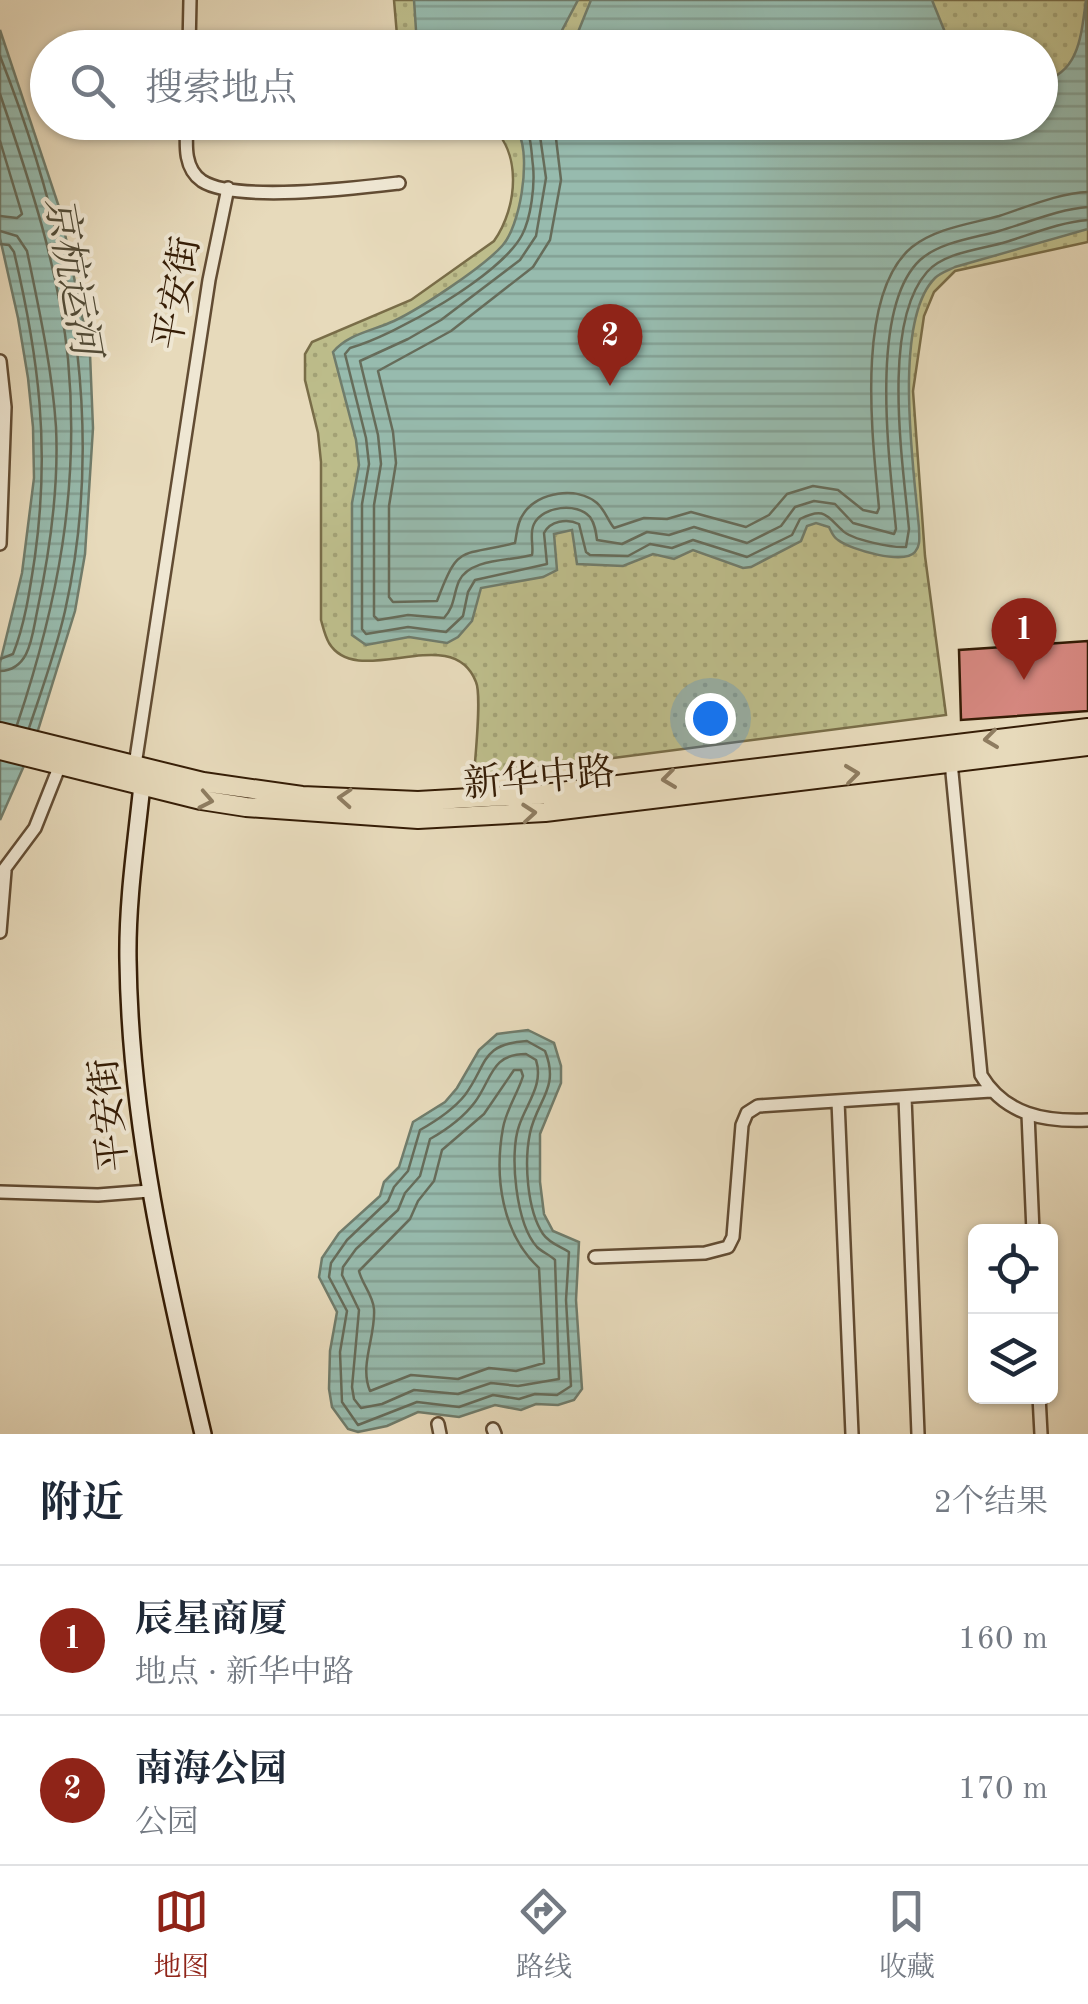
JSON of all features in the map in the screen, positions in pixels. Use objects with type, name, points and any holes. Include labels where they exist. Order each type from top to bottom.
[{"type":"main road","name":"新华中路","points":[[0,750],[135,765],[203,782],[302,796],[471,800],[1088,728]]},
{"type":"main road","name":"新华中路","points":[[0,732],[50,756],[201,800],[301,814],[386,818],[473,818],[1088,746]]},
{"type":"street","points":[[189,30],[190,0]]},
{"type":"street","name":"平安街","points":[[186,140],[192,170],[202,181],[228,188],[282,193],[399,183]]},
{"type":"street","name":"平安街","points":[[135,765],[203,319],[228,188]]},
{"type":"street","points":[[0,361],[5,407],[0,544]]},
{"type":"street","points":[[0,932],[2,872],[35,828],[50,756]]},
{"type":"street","points":[[951,762],[981,1075],[1002,1101],[1028,1114],[1088,1120]]},
{"type":"street","name":"平安街","points":[[142,785],[128,957],[143,1152],[157,1241],[202,1434]]},
{"type":"street","points":[[595,1257],[705,1253],[728,1248],[740,1138],[747,1112],[758,1106],[991,1091]]},
{"type":"street","points":[[905,1097],[918,1434]]},
{"type":"street","points":[[838,1101],[852,1434]]},
{"type":"street","points":[[1028,1114],[1033,1224]]},
{"type":"street","points":[[0,1192],[98,1195],[149,1191]]},
{"type":"street","points":[[1040,1404],[1041,1434]]},
{"type":"green space","points":[[394,0],[1088,0],[1088,242],[955,271],[934,292],[924,316],[913,391],[925,556],[946,715],[474,776],[478,689],[464,664],[447,656],[427,655],[361,661],[343,656],[326,637],[321,620],[321,462],[305,380],[305,354],[312,342],[411,300],[494,241],[512,196],[511,163],[502,140],[1058,140],[1058,30],[397,30]]},
{"type":"water","points":[[414,0],[578,0],[562,30],[416,30]]},
{"type":"water","points":[[591,0],[932,0],[944,30],[579,30]]},
{"type":"water","points":[[1086,0],[1088,229],[955,267],[935,278],[922,299],[910,361],[919,538],[915,552],[889,557],[865,552],[845,544],[835,538],[829,527],[816,523],[807,526],[801,541],[751,567],[743,568],[693,550],[674,559],[653,554],[623,566],[577,564],[572,530],[554,534],[557,570],[543,577],[481,588],[472,621],[447,643],[409,637],[366,645],[352,635],[352,503],[359,465],[333,352],[353,337],[394,321],[435,297],[502,246],[514,224],[524,175],[521,140],[1058,140],[1058,74],[1071,61],[1080,39]]},
{"type":"water","points":[[0,30],[30,120],[30,140],[37,140],[60,210],[90,354],[93,428],[85,554],[75,611],[34,743],[0,820],[0,663],[22,573],[34,478],[28,378],[0,238]]},
{"type":"water","points":[[528,1030],[554,1043],[561,1066],[561,1083],[540,1134],[540,1182],[544,1214],[553,1231],[579,1242],[576,1300],[582,1389],[574,1400],[558,1405],[536,1404],[521,1410],[495,1405],[459,1417],[418,1412],[387,1426],[358,1432],[348,1429],[332,1407],[329,1389],[337,1312],[319,1277],[322,1258],[339,1233],[380,1196],[384,1182],[399,1167],[413,1122],[445,1102],[479,1050],[497,1034]]},
{"type":"building","points":[[1088,641],[1088,711],[961,720],[959,650]]},
{"type":"place","name":"南海公园","points":[[610,386]]},
{"type":"place","name":"辰星商厦","points":[[1024,680]]},
{"type":"water label","name":"京杭运河","points":[[74,276]]}]
